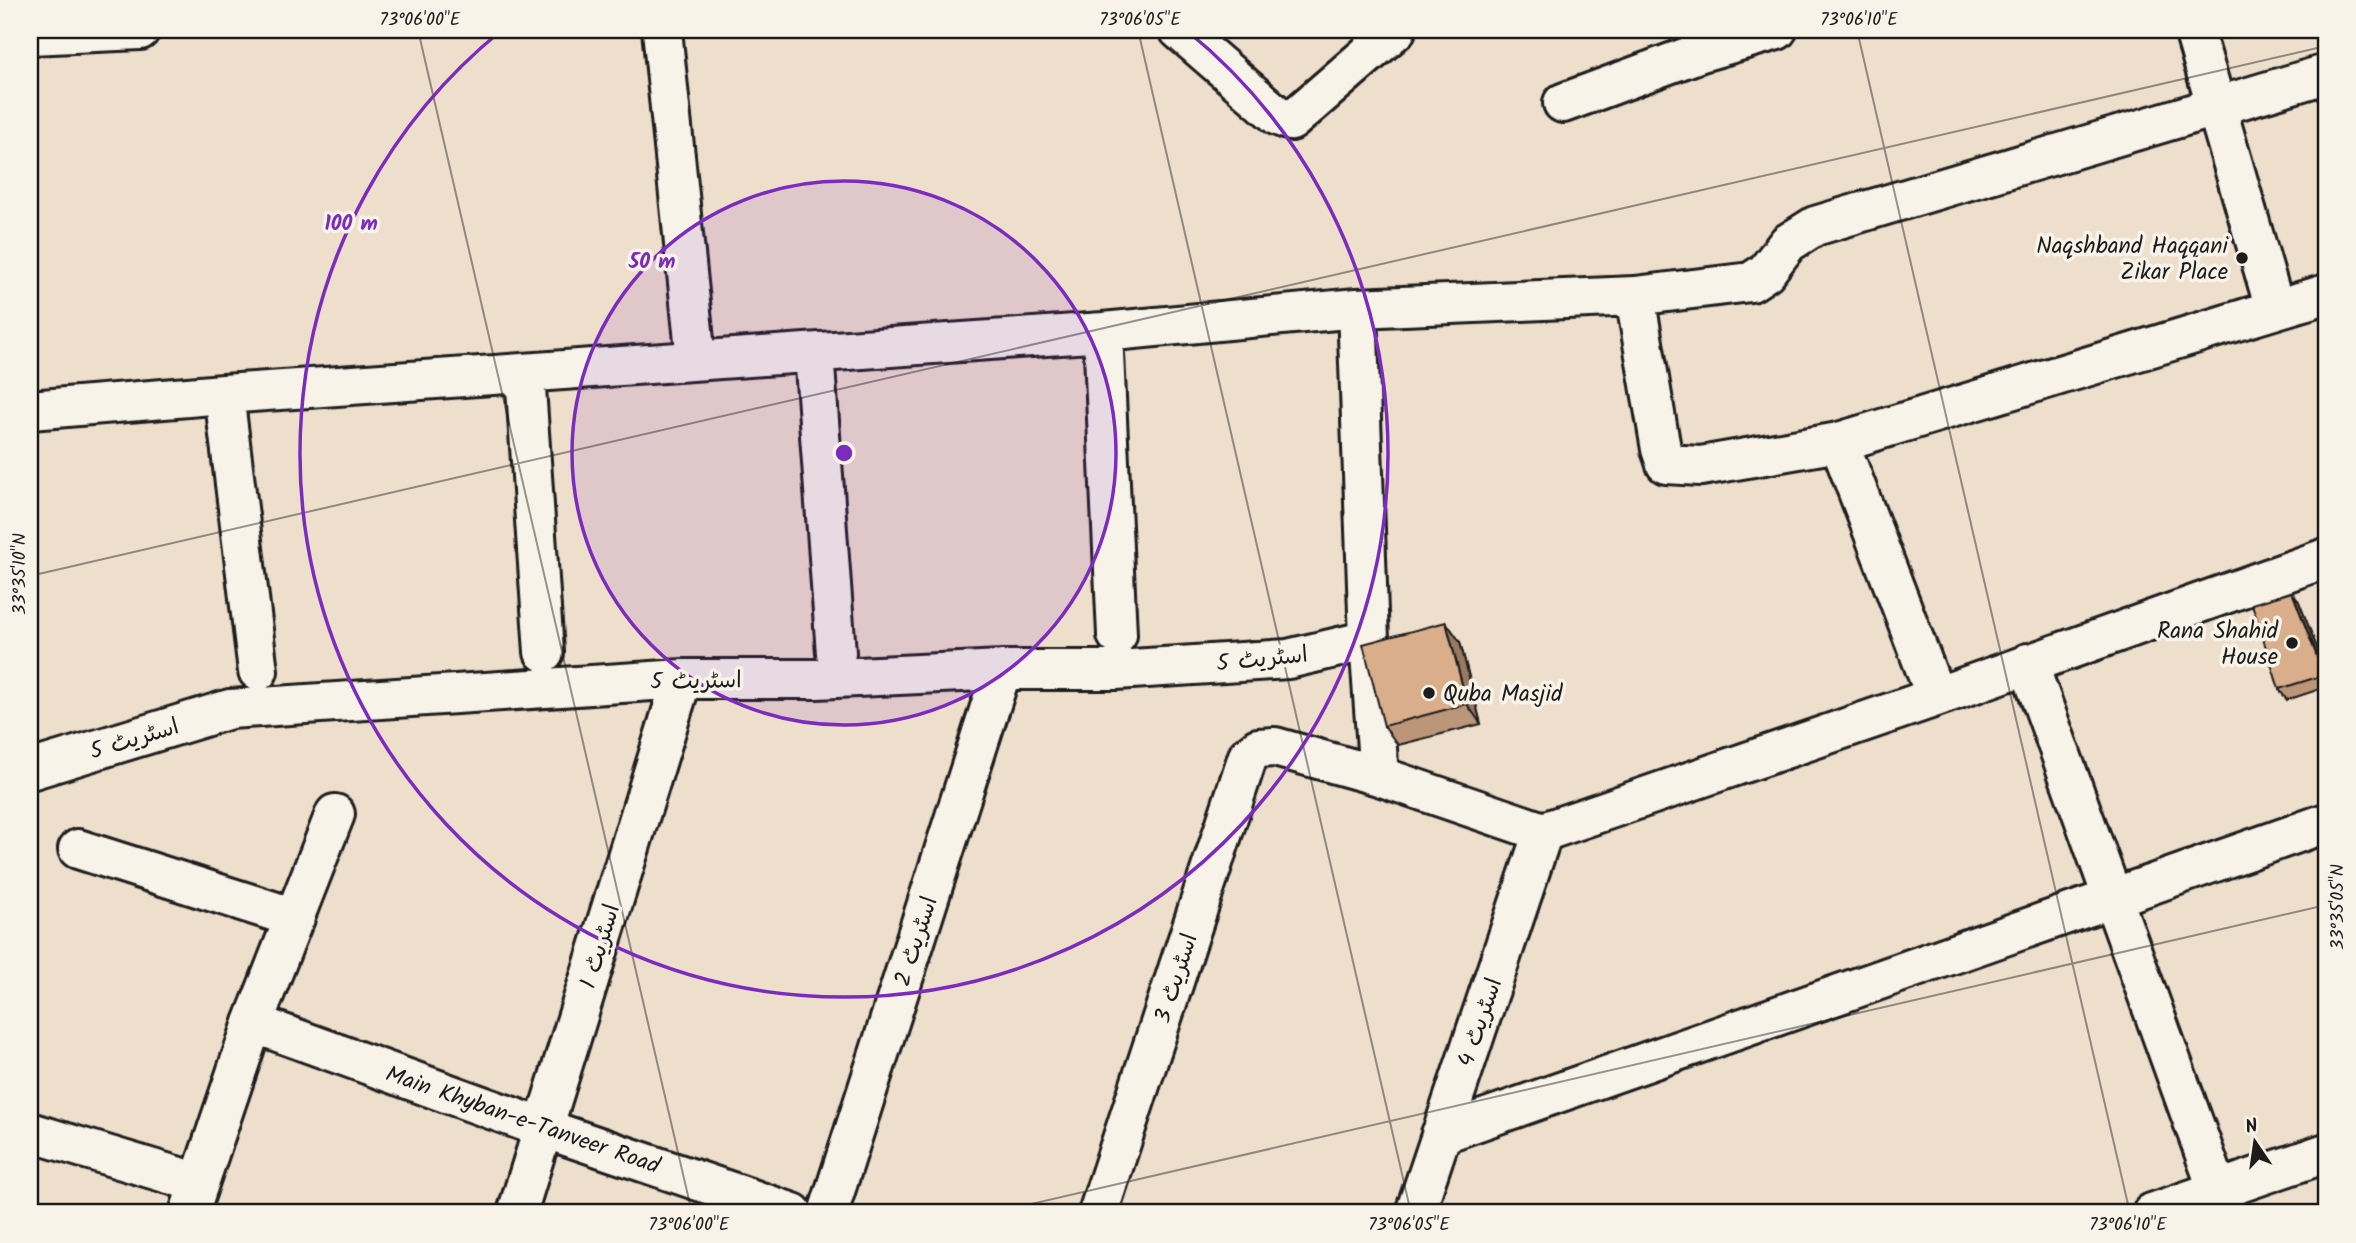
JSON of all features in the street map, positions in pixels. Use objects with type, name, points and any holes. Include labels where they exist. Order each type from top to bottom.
[{"type":"street","points":[[30,35],[140,30]]},
{"type":"street","points":[[662,30],[696,360]]},
{"type":"street","points":[[1179,30],[1278,116],[1291,121],[1396,30]]},
{"type":"street","points":[[1563,103],[1701,52],[1777,30]]},
{"type":"street","points":[[2194,30],[2275,309]]},
{"type":"street","points":[[30,410],[1104,332],[1357,309],[1635,296],[1751,282],[1766,272],[1788,243],[1815,226],[2326,74]]},
{"type":"street","points":[[1635,296],[1661,449],[1666,464],[1701,466],[1839,442],[2326,294]]},
{"type":"street","points":[[1357,309],[1369,640],[1379,776],[1543,832],[1936,697],[2326,558]]},
{"type":"street","points":[[1104,332],[1117,635]]},
{"type":"street","points":[[814,353],[836,653]]},
{"type":"street","points":[[525,373],[544,652]]},
{"type":"street","points":[[224,394],[258,671]]},
{"type":"street","points":[[1839,442],[1936,697]]},
{"type":"street","name":"اسٹریٹ 5","points":[[30,770],[230,709],[682,679],[816,679],[1002,670],[1116,670],[1288,659],[1369,640]]},
{"type":"street","points":[[2028,663],[2221,1201]]},
{"type":"street","name":"اسٹریٹ 2","points":[[828,1213],[1002,670]]},
{"type":"street","name":"اسٹریٹ 1","points":[[517,1213],[682,679]]},
{"type":"street","name":"اسٹریٹ 3","points":[[1098,1213],[1248,756],[1258,748],[1275,747],[1379,776]]},
{"type":"street","points":[[30,1132],[194,1198],[253,1023],[335,814]]},
{"type":"street","points":[[1441,1134],[2326,822]]},
{"type":"street","name":"اسٹریٹ 4","points":[[1415,1213],[1543,832]]},
{"type":"street","points":[[78,849],[295,918]]},
{"type":"street","name":"Main Khyban-e-Tanveer Road","points":[[253,1023],[543,1128],[793,1213]]},
{"type":"street","points":[[2152,1213],[2221,1201],[2326,1153]]},
{"type":"building","name":"Rana Shahid House","points":[[2292,592],[2324,675],[2279,689],[2252,604]]},
{"type":"building","name":"Quba Masjid","points":[[1446,622],[1467,704],[1384,726],[1363,644]]},
{"type":"place","name":"Naqshband Haqqani Zikar Place","points":[[2242,258]]},
{"type":"place","name":"Rana Shahid House","points":[[2292,643]]},
{"type":"place","name":"Quba Masjid","points":[[1429,693]]}]
